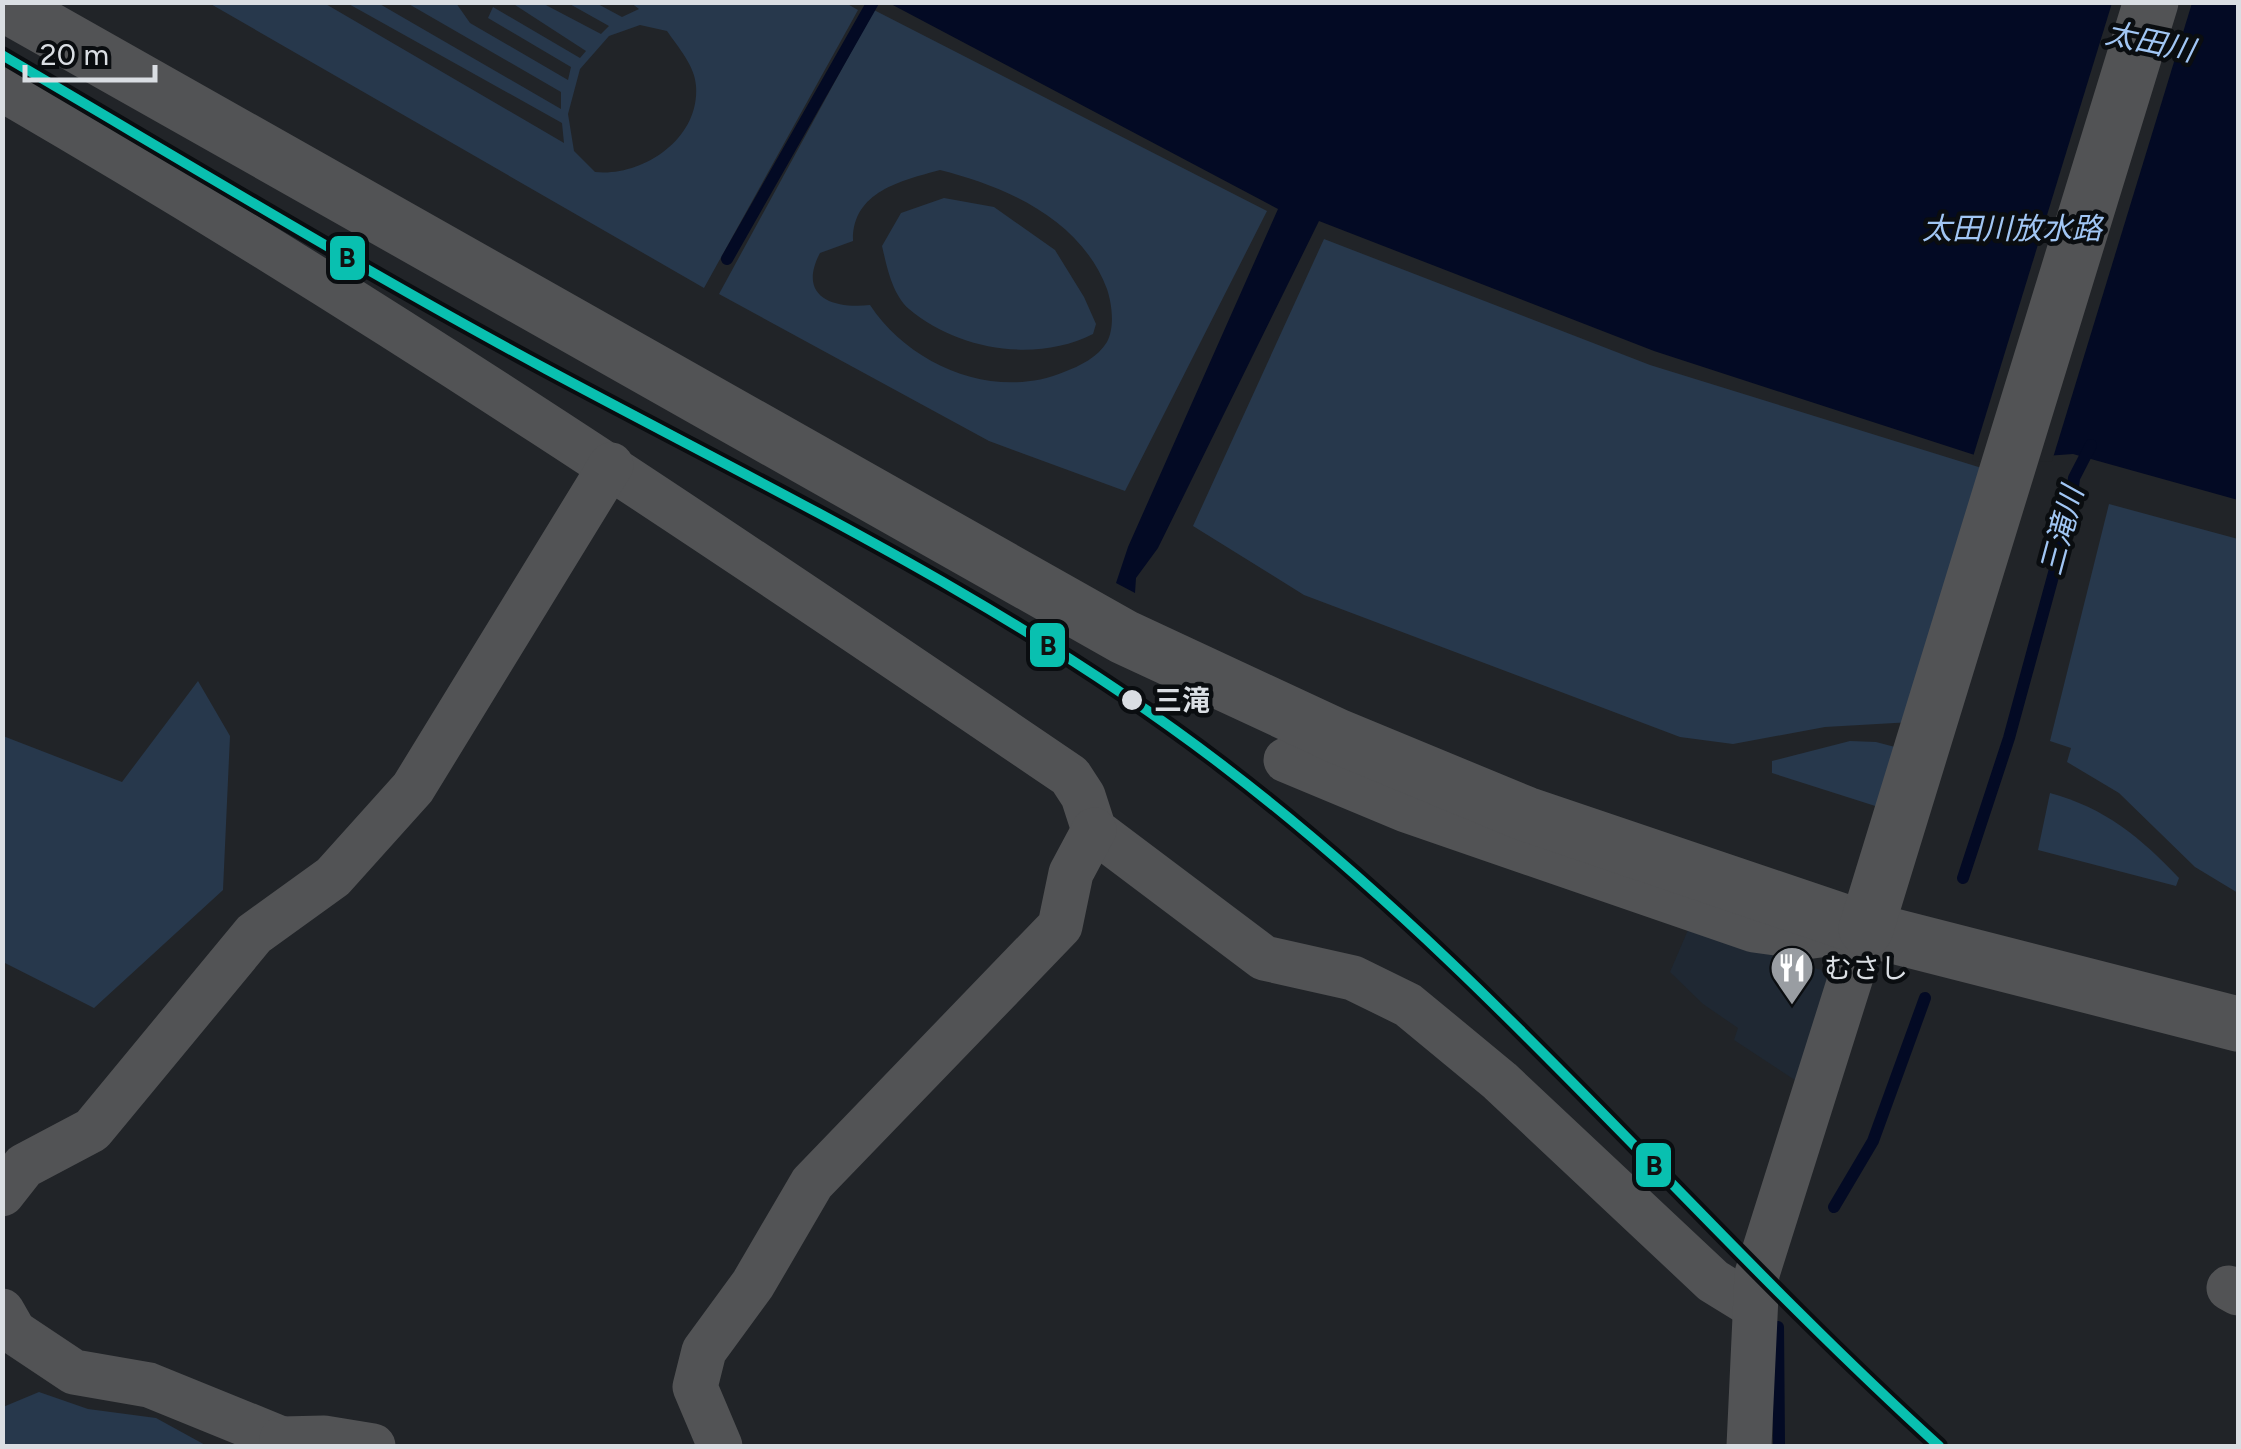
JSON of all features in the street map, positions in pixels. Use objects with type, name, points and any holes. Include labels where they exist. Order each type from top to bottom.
[{"type":"street","points":[[2,2],[1124,637],[1320,728],[1526,814],[1873,904],[2238,1024]]},
{"type":"street","points":[[1750,1446],[1752,1305],[1757,1274],[2152,2]]},
{"type":"street","points":[[2,89],[183,194],[611,465],[1070,776],[1094,830],[1264,958],[1353,978],[1408,1005],[1500,1081],[1713,1280],[1752,1305]]},
{"type":"street","points":[[2,1194],[24,1166],[92,1130],[254,934],[333,876],[412,788],[611,465]]},
{"type":"street","points":[[1286,760],[1406,810],[1754,930],[1805,937],[1873,904]]},
{"type":"street","points":[[720,1446],[695,1387],[704,1351],[754,1284],[812,1183],[1060,926],[1070,873],[1094,830]]},
{"type":"street","points":[[2,1311],[14,1332],[74,1372],[148,1385],[283,1443],[324,1438],[373,1446]]},
{"type":"shaded area","points":[[630,2],[844,2],[858,10],[704,288],[209,3],[324,3],[564,143],[562,123],[347,3],[378,3],[561,109],[561,92],[407,3],[456,3],[470,23],[568,80],[571,67],[488,18],[493,7],[580,58],[586,51],[512,3],[542,3],[601,34],[609,26],[568,3],[596,3],[622,17],[639,9]],"holes":[[[640,25],[667,31],[695,79],[695,105],[688,123],[678,138],[648,161],[613,172],[595,172],[574,151],[568,114],[580,69],[609,36]]]},
{"type":"shaded area","points":[[874,10],[1267,211],[1125,491],[989,441],[719,294]],"holes":[[[940,170],[966,177],[1039,210],[1080,244],[1095,265],[1109,295],[1112,323],[1107,342],[1088,360],[1037,380],[983,380],[931,361],[887,327],[870,305],[832,302],[816,290],[814,268],[820,253],[853,241],[861,211],[881,191]]]},
{"type":"shaded area","points":[[944,198],[994,207],[1055,250],[1084,297],[1096,324],[1093,334],[1047,348],[998,348],[950,334],[909,309],[894,288],[882,246],[901,213]]},
{"type":"shaded area","points":[[1324,239],[1650,365],[2030,483],[1912,722],[1825,727],[1733,744],[1680,737],[1304,595],[1193,526]]},
{"type":"shaded area","points":[[2109,504],[2238,539],[2238,893],[2195,867],[2119,793],[2067,762],[2071,748],[2050,741]]},
{"type":"shaded area","points":[[198,681],[230,736],[223,890],[94,1008],[3,962],[3,736],[122,782]]},
{"type":"shaded area","points":[[1850,741],[1876,742],[1933,757],[1913,818],[1772,773],[1772,761]]},
{"type":"shaded area","points":[[2050,793],[2088,807],[2120,826],[2179,878],[2176,886],[2038,850]]},
{"type":"shaded area","points":[[1688,930],[1821,970],[1827,980],[1798,1082],[1734,1040],[1738,1028],[1703,1004],[1670,972]]},
{"type":"shaded area","points":[[39,1392],[88,1409],[156,1418],[207,1446],[3,1446],[3,1407]]},
{"type":"water","name":"太田川放水路","points":[[889,3],[2238,3],[2238,500],[2073,454],[1990,460],[1654,351],[1319,221],[1158,548],[1136,578],[1135,593],[1116,583],[1128,547],[1278,209]]},
{"type":"pier","points":[[2112,3],[2192,3],[2052,461],[1990,465],[1972,460]]},
{"type":"waterway","points":[[727,259],[873,2]]},
{"type":"waterway","name":"三滝川","points":[[1963,878],[2009,738],[2070,514],[2074,478],[2091,445]]},
{"type":"waterway","name":"三滝川","points":[[1834,1207],[1873,1141],[1925,998]]},
{"type":"waterway","name":"三滝川","points":[[1778,1327],[1779,1446]]},
{"type":"transit line","name":"B","points":[[2,55],[477,331],[977,602],[1142,707],[1319,843],[1411,925],[1939,1446]]},
{"type":"place","name":"三滝","points":[[1132,700]]},
{"type":"place","name":"むさし","points":[[1792,1006]]},
{"type":"water label","name":"太田川","points":[[2150,42]]}]
